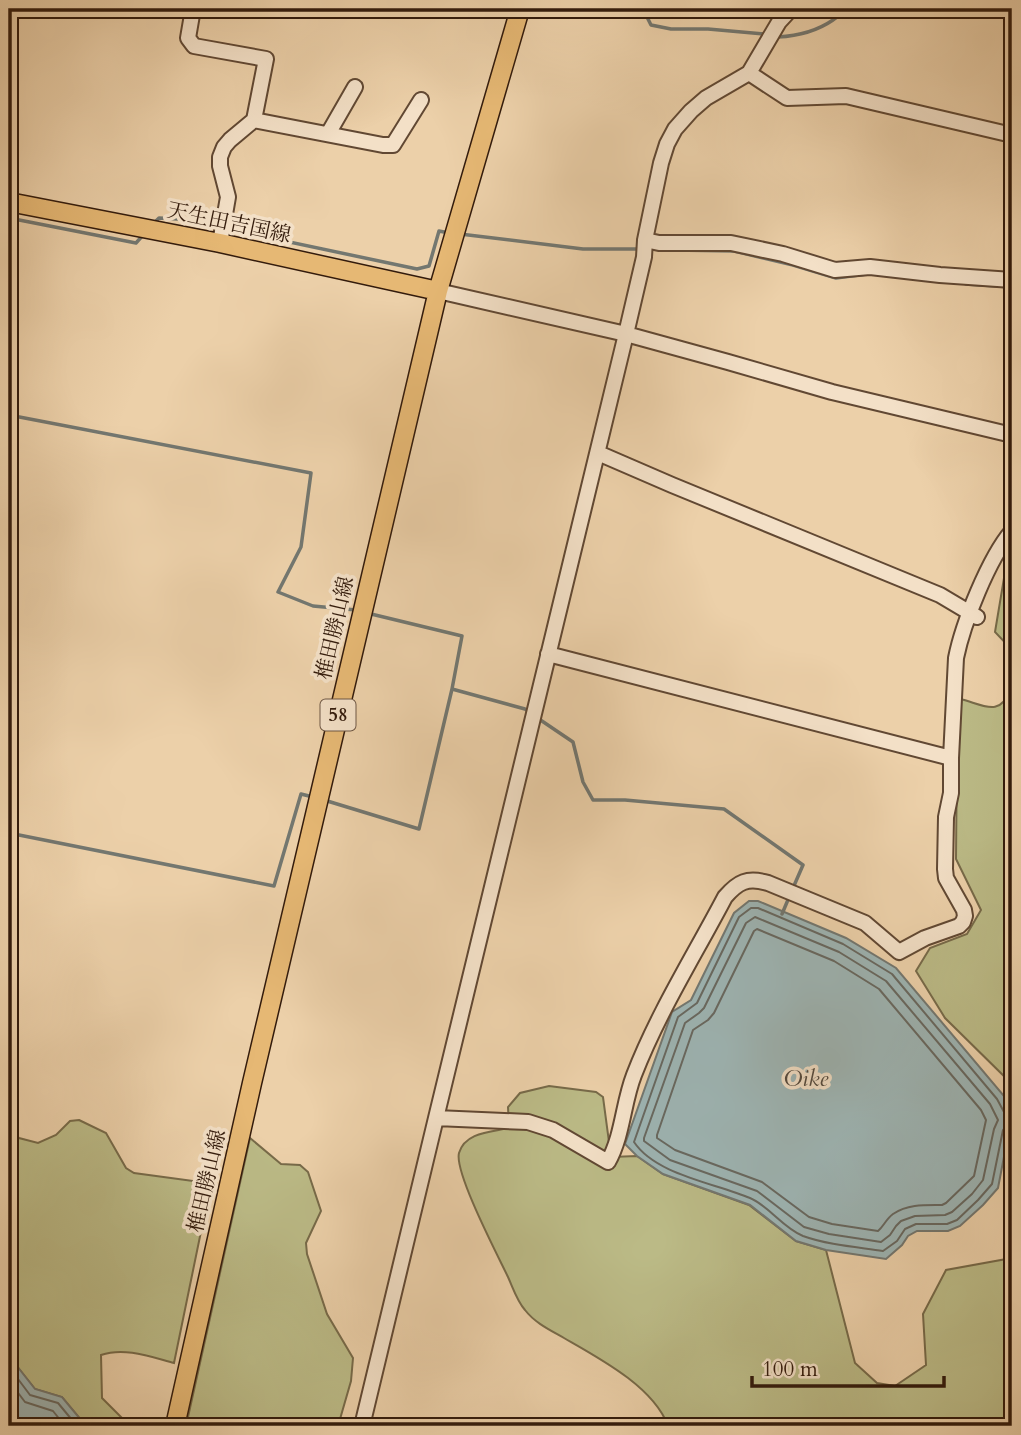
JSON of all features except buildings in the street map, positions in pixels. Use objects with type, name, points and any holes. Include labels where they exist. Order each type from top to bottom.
[{"type":"main road","name":"椎田勝山線","points":[[176,1426],[181,1394],[438,291],[520,9]]},
{"type":"main road","name":"天生田吉国線","points":[[9,202],[220,243],[438,291]]},
{"type":"street","points":[[193,9],[188,38],[194,46],[266,59],[254,120],[230,140],[220,157],[228,197],[220,243]]},
{"type":"street","points":[[362,1426],[598,453],[644,257],[661,163],[675,129],[706,98],[750,73],[779,22],[791,9]]},
{"type":"street","points":[[750,73],[787,98],[846,96],[1012,135]]},
{"type":"street","points":[[328,134],[355,87]]},
{"type":"street","points":[[254,120],[393,145],[421,100]]},
{"type":"street","points":[[645,240],[659,243],[732,243],[783,254],[835,270],[870,267],[1012,280]]},
{"type":"street","points":[[438,291],[626,334],[832,392],[1012,435]]},
{"type":"street","points":[[598,453],[940,595],[973,615]]},
{"type":"street","points":[[436,1118],[528,1122],[553,1130],[608,1162],[617,1146],[625,1102],[645,1049],[725,897],[734,887],[746,881],[768,883],[865,923],[899,951],[963,922],[964,910],[946,878],[945,869],[956,658],[959,643],[997,555],[1012,531]]},
{"type":"street","points":[[548,654],[951,758]]},
{"type":"shaded area","points":[[1012,562],[1012,650],[995,632],[1006,566]]},
{"type":"shaded area","points":[[1012,689],[1012,1084],[945,1018],[916,971],[930,948],[967,934],[981,910],[956,859],[957,747],[961,699],[985,706],[997,706],[1007,698]]},
{"type":"shaded area","points":[[549,1086],[596,1092],[603,1097],[611,1157],[637,1156],[663,1174],[749,1205],[796,1241],[826,1250],[855,1363],[877,1383],[895,1386],[926,1365],[923,1314],[946,1270],[1012,1258],[1012,1426],[668,1426],[661,1412],[638,1386],[609,1364],[543,1326],[525,1310],[517,1299],[463,1177],[459,1163],[462,1146],[479,1134],[509,1128],[508,1107],[520,1093]]},
{"type":"shaded area","points":[[79,1120],[106,1133],[126,1168],[134,1173],[193,1181],[212,1178],[174,1363],[129,1352],[101,1355],[102,1398],[130,1426],[86,1426],[62,1397],[35,1389],[9,1356],[9,1128],[19,1138],[38,1143],[56,1135],[70,1121]]},
{"type":"shaded area","points":[[250,1138],[281,1164],[300,1165],[308,1172],[321,1211],[306,1243],[307,1254],[327,1314],[353,1358],[351,1381],[338,1426],[186,1426]]},
{"type":"water","name":"Oike","points":[[749,901],[758,901],[846,938],[896,968],[1004,1096],[1012,1115],[998,1188],[960,1226],[948,1231],[917,1231],[908,1236],[886,1259],[826,1250],[796,1241],[750,1205],[663,1174],[625,1144],[672,1012],[691,1000],[734,913]]},
{"type":"water","points":[[9,1356],[35,1389],[62,1397],[86,1426],[9,1426]]},
{"type":"waterway","points":[[643,9],[651,25],[671,29],[764,34]]},
{"type":"waterway","points":[[778,37],[814,30],[847,9]]},
{"type":"waterway","points":[[9,218],[136,243],[144,234]]},
{"type":"waterway","points":[[154,223],[159,218],[178,219],[220,228]]},
{"type":"waterway","points":[[228,229],[417,269],[429,266],[439,231],[449,233]]},
{"type":"waterway","points":[[460,234],[583,249],[640,249]]},
{"type":"waterway","points":[[673,250],[734,251],[836,278],[867,274]]},
{"type":"waterway","points":[[966,284],[1012,287]]},
{"type":"waterway","points":[[9,415],[311,473],[301,547],[278,592],[313,606],[356,610]]},
{"type":"waterway","points":[[367,613],[462,636],[452,689]]},
{"type":"waterway","points":[[324,800],[419,829],[452,689],[525,709],[530,713]]},
{"type":"waterway","points":[[536,717],[573,742],[583,782],[593,800],[625,800],[724,809],[803,865],[793,888]]},
{"type":"waterway","points":[[9,833],[274,886],[301,794],[313,797]]},
{"type":"waterway","points":[[782,914],[790,895]]}]
